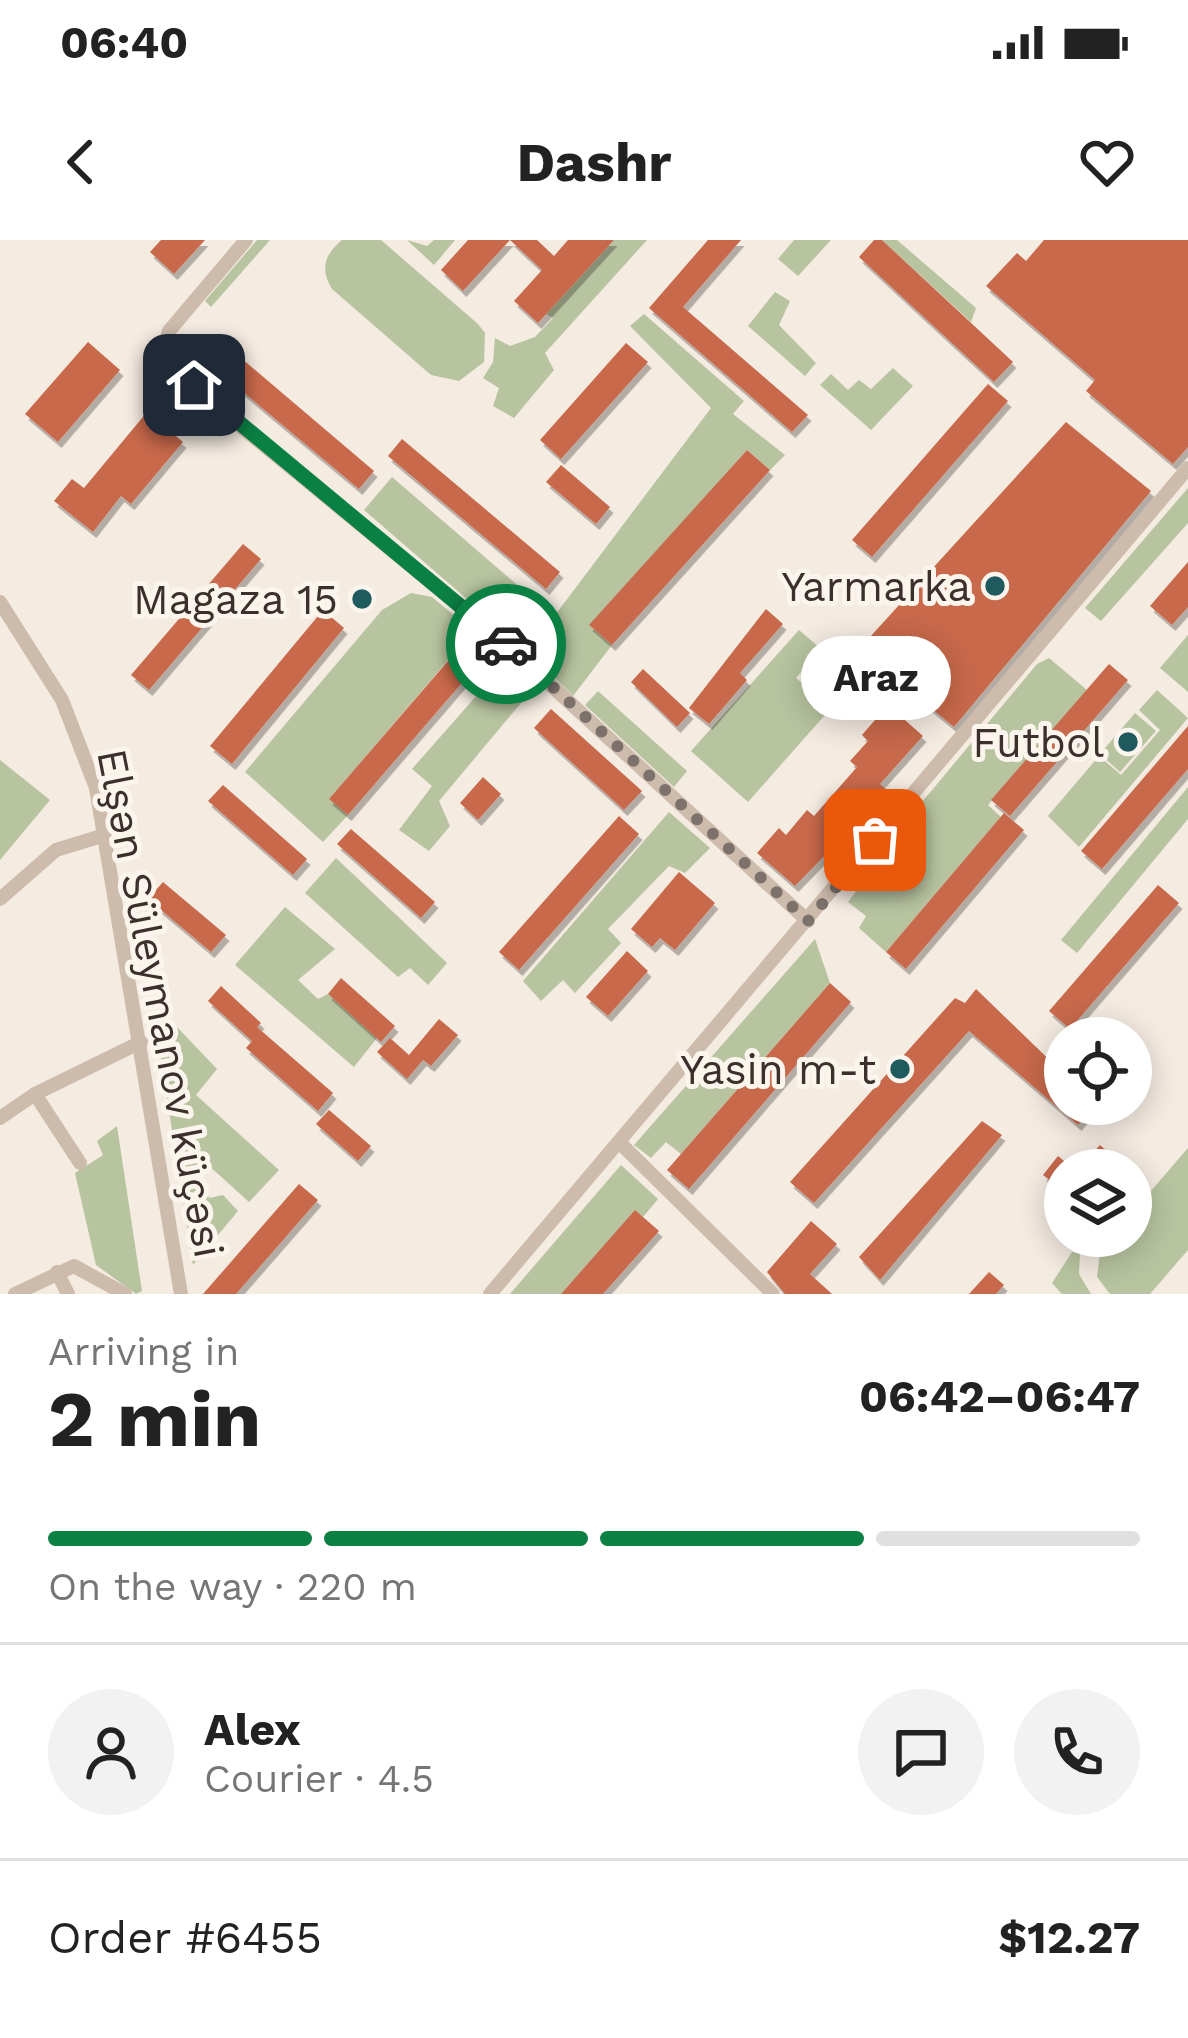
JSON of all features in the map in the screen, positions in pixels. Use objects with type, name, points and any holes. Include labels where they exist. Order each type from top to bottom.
[{"type":"street","points":[[246,240],[169,331],[165,344],[178,368],[216,406],[430,580],[808,921]]},
{"type":"street","points":[[490,1294],[1188,468]]},
{"type":"street","name":"Elşən Süleymanov küçəsi","points":[[0,602],[71,719],[105,835],[182,1294]]},
{"type":"street","points":[[0,898],[56,850],[105,835]]},
{"type":"street","points":[[0,1118],[35,1094],[141,1042]]},
{"type":"street","points":[[35,1094],[80,1163]]},
{"type":"street","points":[[619,1142],[773,1294]]},
{"type":"street","points":[[15,1294],[57,1272],[87,1269],[125,1294]]},
{"type":"street","points":[[57,1272],[68,1294]]},
{"type":"green space","points":[[257,240],[270,240],[211,307],[205,301]]},
{"type":"green space","points":[[342,240],[381,240],[478,324],[485,333],[484,362],[459,381],[431,375],[332,289],[326,263]]},
{"type":"green space","points":[[407,240],[427,246],[434,240],[455,240],[434,265]]},
{"type":"green space","points":[[614,240],[647,240],[545,353],[554,370],[514,418],[493,406],[499,388],[483,378],[493,362],[495,338],[510,346],[535,337],[553,318],[546,314]]},
{"type":"green space","points":[[794,240],[831,240],[798,276],[778,259]]},
{"type":"green space","points":[[882,240],[897,240],[976,308],[971,322]]},
{"type":"green space","points":[[775,292],[790,301],[779,325],[816,363],[805,376],[748,326]]},
{"type":"green space","points":[[644,314],[744,401],[733,414],[785,455],[770,470],[747,450],[590,626],[612,645],[573,696],[528,651],[711,408],[630,326]]},
{"type":"green space","points":[[893,368],[913,386],[871,430],[820,385],[831,374],[848,390],[859,380],[871,389]]},
{"type":"green space","points":[[392,477],[538,603],[512,638],[364,510]]},
{"type":"green space","points":[[1188,488],[1188,523],[1101,621],[1085,608]]},
{"type":"green space","points":[[411,593],[432,597],[473,631],[330,798],[348,815],[323,842],[245,772],[382,610]]},
{"type":"green space","points":[[799,630],[821,649],[796,678],[832,707],[748,802],[691,751]]},
{"type":"green space","points":[[1188,635],[1188,692],[1160,668]]},
{"type":"green space","points":[[1049,658],[1087,690],[988,805],[1001,817],[886,952],[859,928],[866,916],[848,902],[857,890],[853,885],[1037,664]]},
{"type":"green space","points":[[507,661],[536,685],[439,801],[450,826],[429,851],[399,830],[432,786],[412,769]]},
{"type":"green space","points":[[1157,690],[1188,718],[1079,847],[1048,816],[1099,756],[1121,775],[1160,730],[1139,710]]},
{"type":"green space","points":[[598,691],[687,771],[674,787],[585,705]]},
{"type":"green space","name":"Futbol","points":[[1135,713],[1156,731],[1120,772],[1100,754]]},
{"type":"green space","points":[[0,760],[50,800],[0,860]]},
{"type":"green space","points":[[1188,787],[1188,819],[1077,953],[1061,940]]},
{"type":"green space","points":[[669,812],[710,848],[685,873],[669,866],[608,929],[621,943],[575,993],[563,980],[541,1001],[523,981]]},
{"type":"green space","points":[[336,858],[447,963],[428,985],[410,968],[398,977],[305,893]]},
{"type":"green space","points":[[285,907],[335,949],[298,980],[318,999],[328,994],[377,1038],[354,1067],[235,965]]},
{"type":"green space","points":[[815,939],[830,983],[681,1154],[666,1142],[651,1158],[634,1145]]},
{"type":"green space","points":[[177,1027],[217,1069],[196,1095],[279,1170],[249,1202],[207,1164],[200,1173],[209,1198],[223,1195],[238,1211],[193,1265],[159,1046]]},
{"type":"green space","points":[[117,1126],[142,1291],[136,1294],[96,1265],[75,1173],[103,1155],[97,1141]]},
{"type":"green space","points":[[1188,1148],[1188,1250],[1150,1294],[1110,1294],[1097,1277],[1099,1257],[1152,1257],[1152,1190]]},
{"type":"green space","points":[[621,1165],[658,1199],[643,1217],[635,1211],[561,1294],[510,1294]]},
{"type":"green space","points":[[1069,1257],[1080,1257],[1079,1274],[1091,1294],[1062,1294],[1052,1283]]},
{"type":"building","points":[[161,240],[205,240],[174,274],[150,252]]},
{"type":"building","points":[[468,240],[510,240],[463,291],[441,270]]},
{"type":"building","points":[[510,240],[537,240],[554,256],[568,240],[614,240],[538,323],[514,301],[542,270]]},
{"type":"building","points":[[708,240],[741,240],[683,307],[808,415],[792,432],[649,308]]},
{"type":"building","points":[[874,240],[882,240],[1013,362],[994,382],[859,257]]},
{"type":"building","points":[[1044,240],[1188,240],[1188,447],[1173,464],[1086,391],[1095,380],[986,286],[1017,253],[1026,261]]},
{"type":"building","points":[[215,336],[374,471],[359,489],[199,355]]},
{"type":"building","points":[[88,342],[120,370],[58,442],[25,414]]},
{"type":"building","points":[[626,343],[648,362],[561,459],[540,440]]},
{"type":"building","points":[[988,384],[1008,401],[872,557],[852,540]]},
{"type":"building","points":[[147,412],[183,442],[131,504],[121,496],[93,532],[54,501],[72,479],[84,488]]},
{"type":"building","name":"Yarmarka","points":[[1066,422],[1151,491],[954,727],[859,649]]},
{"type":"building","points":[[402,439],[560,572],[546,589],[388,456]]},
{"type":"building","points":[[747,450],[770,470],[612,645],[589,625]]},
{"type":"building","points":[[561,465],[610,507],[596,524],[546,482]]},
{"type":"building","points":[[243,544],[261,559],[149,690],[131,675]]},
{"type":"building","points":[[1188,562],[1188,607],[1172,625],[1150,606]]},
{"type":"building","points":[[766,609],[783,624],[740,673],[747,680],[709,724],[689,708]]},
{"type":"building","points":[[323,610],[344,628],[232,764],[210,746]]},
{"type":"building","points":[[473,632],[492,648],[348,815],[329,799]]},
{"type":"building","points":[[1109,664],[1128,680],[1010,816],[991,800]]},
{"type":"building","points":[[643,669],[690,713],[677,727],[631,682]]},
{"type":"building","points":[[888,705],[923,736],[880,784],[888,791],[795,886],[757,853],[779,828],[786,835],[807,810],[814,816],[857,767],[850,761],[868,741],[862,735]]},
{"type":"building","points":[[551,709],[642,791],[624,810],[534,728]]},
{"type":"building","points":[[1188,726],[1188,769],[1102,869],[1081,851]]},
{"type":"building","points":[[483,777],[501,794],[478,820],[460,803]]},
{"type":"building","points":[[223,785],[307,859],[293,875],[208,801]]},
{"type":"building","points":[[1004,813],[1024,830],[906,969],[886,952]]},
{"type":"building","points":[[619,816],[639,834],[519,970],[499,952]]},
{"type":"building","points":[[351,829],[435,902],[421,918],[337,844]]},
{"type":"building","points":[[679,872],[715,903],[675,950],[660,938],[652,947],[631,929]]},
{"type":"building","points":[[163,882],[226,935],[211,952],[148,899]]},
{"type":"building","points":[[1158,885],[1179,903],[1080,1017],[1056,1017],[1049,1011]]},
{"type":"building","points":[[627,951],[648,971],[608,1016],[586,997]]},
{"type":"building","points":[[341,978],[395,1026],[381,1042],[328,994]]},
{"type":"building","points":[[830,983],[851,1002],[689,1189],[667,1170]]},
{"type":"building","points":[[221,986],[261,1023],[257,1027],[333,1093],[318,1111],[246,1048],[252,1041],[208,1001]]},
{"type":"building","points":[[976,989],[1044,1055],[1044,1096],[969,1031],[814,1203],[790,1182],[955,998],[965,1003]]},
{"type":"building","points":[[439,1019],[458,1035],[431,1066],[423,1060],[407,1079],[377,1052],[390,1038],[409,1055]]},
{"type":"building","points":[[329,1110],[371,1146],[358,1161],[316,1124]]},
{"type":"building","points":[[982,1121],[1002,1135],[880,1280],[859,1257]]},
{"type":"building","points":[[299,1184],[318,1200],[236,1294],[203,1294]]},
{"type":"building","points":[[635,1210],[659,1231],[603,1294],[561,1294]]},
{"type":"building","points":[[811,1221],[837,1244],[810,1274],[832,1294],[785,1294],[767,1272]]},
{"type":"building","points":[[989,1272],[1004,1285],[996,1294],[969,1294]]},
{"type":"way so far","points":[[506,644],[808,921],[875,840]]},
{"type":"place","name":"Yarmarka","points":[[995,586]]},
{"type":"place","name":"Magaza 15","points":[[362,599]]},
{"type":"place","name":"Futbol","points":[[1128,742]]},
{"type":"place","name":"Araz","points":[[875,840]]},
{"type":"place","name":"Yasin m-t","points":[[900,1069]]},
{"type":"route","points":[[194,385],[506,644]]}]
